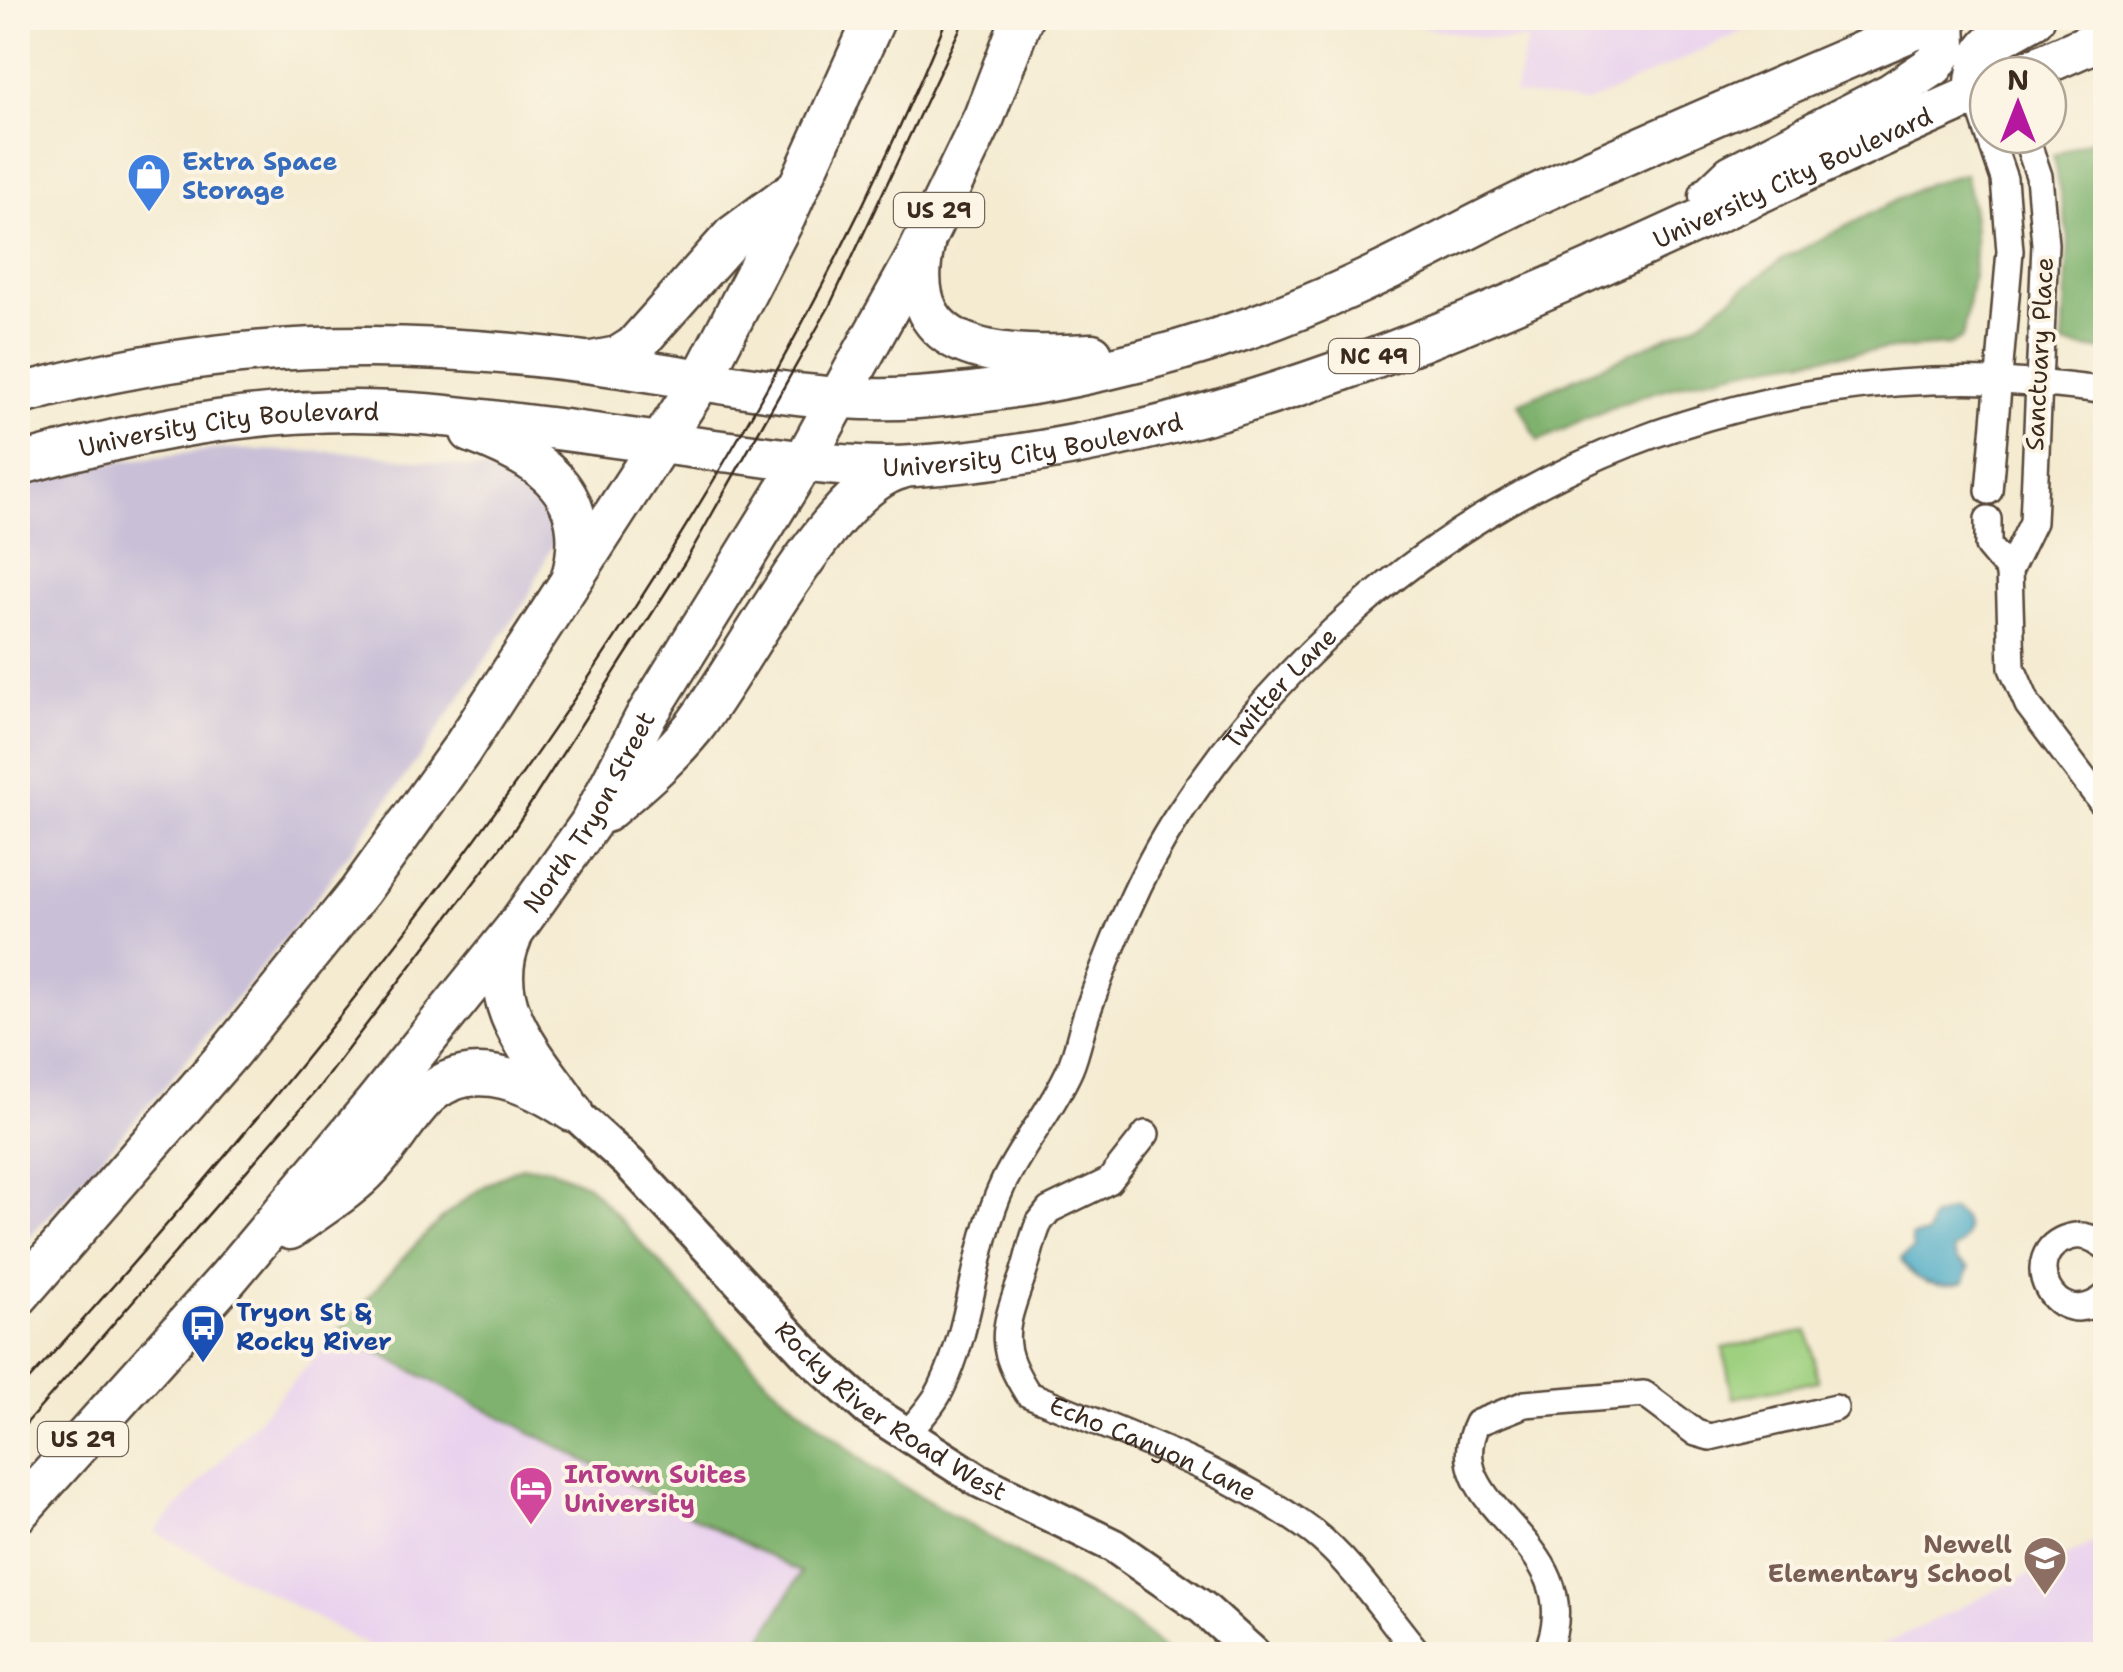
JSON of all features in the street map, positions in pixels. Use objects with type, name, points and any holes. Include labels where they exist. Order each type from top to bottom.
[{"type":"main road","points":[[18,1296],[232,1051],[360,891],[569,588],[701,380],[798,188],[875,18]]},
{"type":"main road","name":"North Tryon Street","points":[[18,1512],[228,1278],[514,930],[590,824],[645,718],[804,461],[927,236],[984,117],[1022,18]]},
{"type":"main road","points":[[18,395],[148,364],[266,348],[401,345],[587,362],[839,396],[915,398],[1071,375],[1176,351],[1355,286],[1649,143],[1943,18],[1946,46],[1934,65],[1892,93],[1732,175],[1674,229]]},
{"type":"main road","points":[[1982,55],[1995,40],[2034,18]]},
{"type":"main road","points":[[2065,55],[2106,37]]},
{"type":"main road","name":"University City Boulevard","points":[[18,464],[157,430],[341,410],[420,414],[804,461],[912,466],[1078,446],[1252,402],[1492,309],[1968,97]]},
{"type":"main road","points":[[587,362],[618,356],[634,346],[733,236],[798,188]]},
{"type":"main road","points":[[927,236],[921,267],[924,298],[936,325],[954,342],[985,349],[1082,355],[1176,351]]},
{"type":"main road","points":[[420,414],[505,444],[551,475],[572,502],[578,531],[569,588]]},
{"type":"main road","name":"NC 49","points":[[590,824],[692,730],[838,512],[882,474],[912,466]]},
{"type":"main road","points":[[514,930],[503,963],[504,1000],[520,1034],[572,1111]]},
{"type":"main road","points":[[228,1278],[369,1168],[421,1102],[449,1081],[488,1074],[518,1080],[572,1111]]},
{"type":"street","name":"Sanctuary Place","points":[[1989,491],[2010,250],[2009,208],[1997,155]]},
{"type":"street","name":"Sanctuary Place","points":[[2032,155],[2039,176],[2045,244],[2032,522],[2009,571],[2012,668],[2028,705],[2106,808]]},
{"type":"street","name":"Twitter Lane","points":[[905,1436],[941,1391],[1004,1182],[1073,1064],[1091,1002],[1139,887],[1174,821],[1220,754],[1315,644],[1366,597],[1469,524],[1631,442],[1825,389],[1948,379],[2036,382],[2106,391]]},
{"type":"street","name":"Sanctuary Place","points":[[1988,519],[1988,546],[2009,571]]},
{"type":"street","name":"Rocky River Road West","points":[[572,1111],[629,1163],[812,1358],[905,1436],[978,1480],[1114,1546],[1203,1608],[1254,1654]]},
{"type":"street","name":"Echo Canyon Lane","points":[[1146,1134],[1109,1180],[1049,1210],[1039,1223],[1006,1318],[1006,1353],[1012,1368],[1028,1394],[1236,1487],[1314,1534],[1390,1615],[1418,1654]]},
{"type":"street","points":[[2106,1248],[2094,1239],[2071,1237],[2051,1249],[2042,1271],[2050,1293],[2069,1307],[2093,1305],[2106,1296]]},
{"type":"street","points":[[1546,1654],[1558,1609],[1554,1583],[1471,1474],[1467,1442],[1476,1422],[1524,1404],[1644,1394],[1696,1434],[1710,1437],[1835,1408]]},
{"type":"shaded area","points":[[1375,18],[1772,18],[1587,103],[1514,94],[1527,40],[1501,41]]},
{"type":"shaded area","points":[[219,449],[366,453],[498,472],[548,496],[558,522],[554,541],[528,597],[425,749],[308,909],[163,1089],[18,1250],[18,481],[52,470]]},
{"type":"shaded area","points":[[338,1332],[801,1573],[753,1654],[384,1654],[155,1532]]},
{"type":"shaded area","name":"Newell Elementary School","points":[[2105,1537],[2105,1654],[1864,1654]]},
{"type":"green space","points":[[2105,134],[2105,351],[2063,345],[2069,239],[2053,156],[2068,155],[2068,150]]},
{"type":"green space","points":[[1965,174],[1975,237],[1962,338],[1949,345],[1830,356],[1714,376],[1625,402],[1538,441],[1519,403],[1698,323],[1781,260],[1930,183]]},
{"type":"green space","points":[[522,1167],[545,1167],[588,1185],[772,1385],[872,1468],[1130,1620],[1169,1654],[753,1654],[801,1573],[338,1332],[444,1217],[494,1180]]},
{"type":"green space","points":[[1808,1331],[1818,1381],[1733,1398],[1723,1348]]},
{"type":"water","points":[[1952,1210],[1963,1219],[1966,1230],[1963,1241],[1953,1250],[1957,1260],[1969,1268],[1964,1282],[1928,1283],[1913,1274],[1901,1259],[1913,1249],[1911,1237],[1927,1234],[1931,1218]]},
{"type":"tram line","points":[[18,1392],[291,1077],[420,913],[542,745],[658,572],[764,393],[861,209],[947,18]]},
{"type":"tram line","points":[[18,1433],[316,1091],[513,831],[685,562],[829,307],[965,18]]},
{"type":"place","name":"Extra Space Storage","points":[[149,213]]},
{"type":"place","name":"Tryon St & Rocky River","points":[[203,1364]]},
{"type":"place","name":"InTown Suites University","points":[[531,1526]]},
{"type":"place","name":"Newell Elementary School","points":[[2045,1596]]}]
